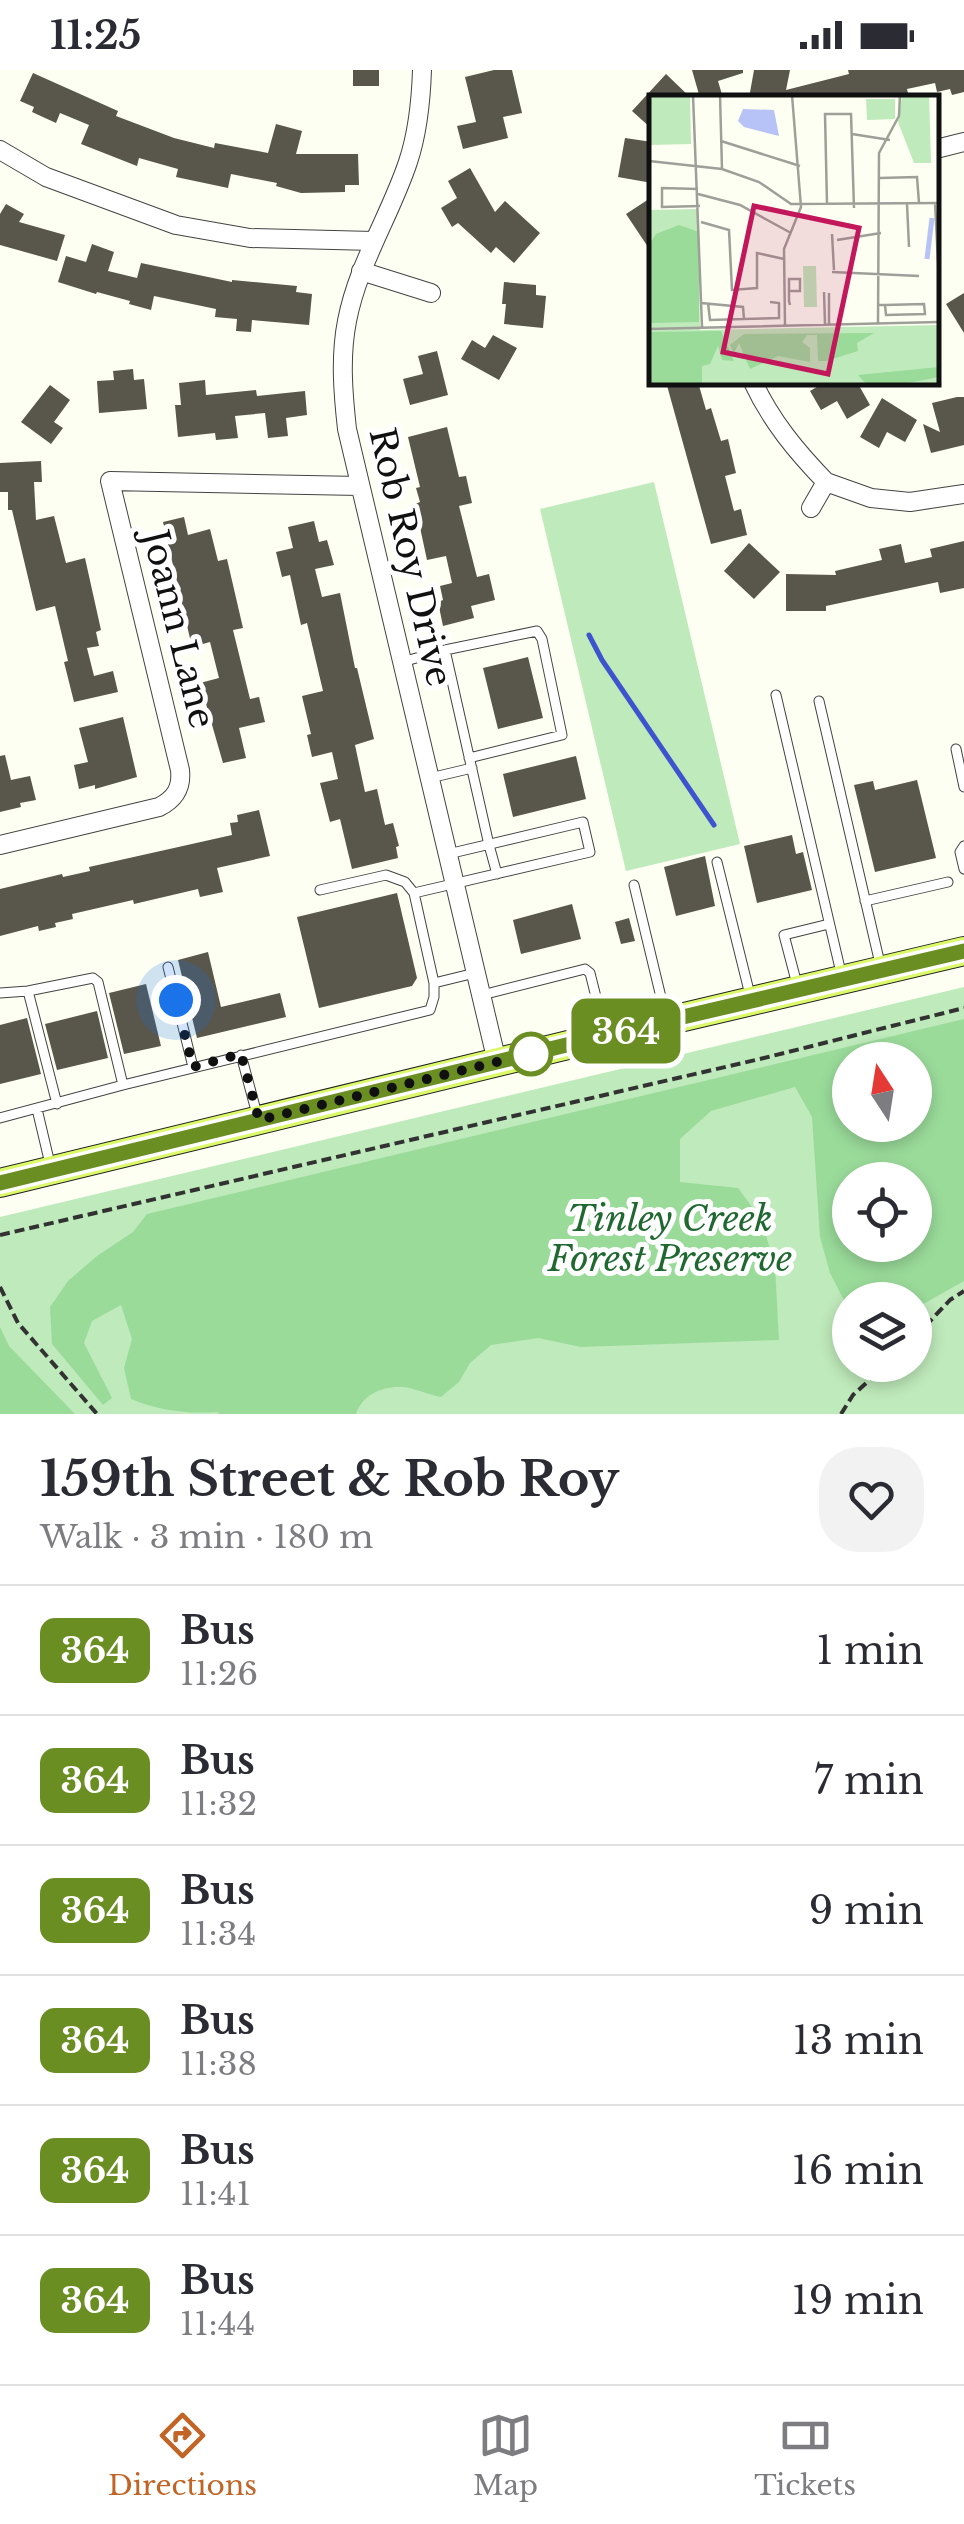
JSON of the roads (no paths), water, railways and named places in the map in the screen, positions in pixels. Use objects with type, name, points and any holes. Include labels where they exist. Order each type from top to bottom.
[{"type":"main road","points":[[0,1183],[964,952]]},
{"type":"street","name":"Rob Roy Drive","points":[[422,70],[418,119],[409,160],[361,271],[347,320],[342,362],[347,429],[498,1062]]},
{"type":"street","points":[[939,148],[964,142]]},
{"type":"street","points":[[0,150],[46,178],[176,225],[250,238],[373,241]]},
{"type":"street","points":[[361,271],[431,293]]},
{"type":"street","points":[[755,385],[793,448],[826,482],[871,498],[910,502],[964,494]]},
{"type":"street","name":"Joann Lane","points":[[0,846],[159,807],[176,793],[180,783],[110,481],[360,486]]},
{"type":"street","points":[[812,508],[826,482]]},
{"type":"lane","points":[[402,662],[537,631],[542,638],[562,735],[430,778]]},
{"type":"lane","points":[[444,650],[496,874]]},
{"type":"lane","points":[[776,695],[843,980]]},
{"type":"lane","points":[[819,701],[881,971]]},
{"type":"lane","points":[[956,748],[964,787]]},
{"type":"lane","points":[[414,892],[590,852],[582,822],[448,854]]},
{"type":"lane","points":[[964,846],[960,852],[964,869]]},
{"type":"lane","points":[[717,862],[752,1001]]},
{"type":"lane","points":[[0,1118],[241,1054],[430,1010],[434,983],[414,892],[405,882],[386,874],[320,890]]},
{"type":"lane","points":[[865,901],[948,882]]},
{"type":"lane","points":[[634,884],[667,1021]]},
{"type":"lane","points":[[799,990],[784,935],[830,924]]},
{"type":"lane","points":[[168,967],[193,1067]]},
{"type":"lane","points":[[482,995],[585,969],[590,973],[606,1036]]},
{"type":"lane","points":[[434,983],[476,973]]},
{"type":"lane","points":[[0,993],[94,978],[123,1085]]},
{"type":"lane","points":[[28,991],[57,1104]]},
{"type":"lane","points":[[241,1054],[259,1120]]},
{"type":"lane","points":[[36,1109],[52,1171]]},
{"type":"waterway","points":[[589,635],[714,825]]},
{"type":"park label","name":"Tinley Creek Forest Preserve","points":[[670,1238]]}]
